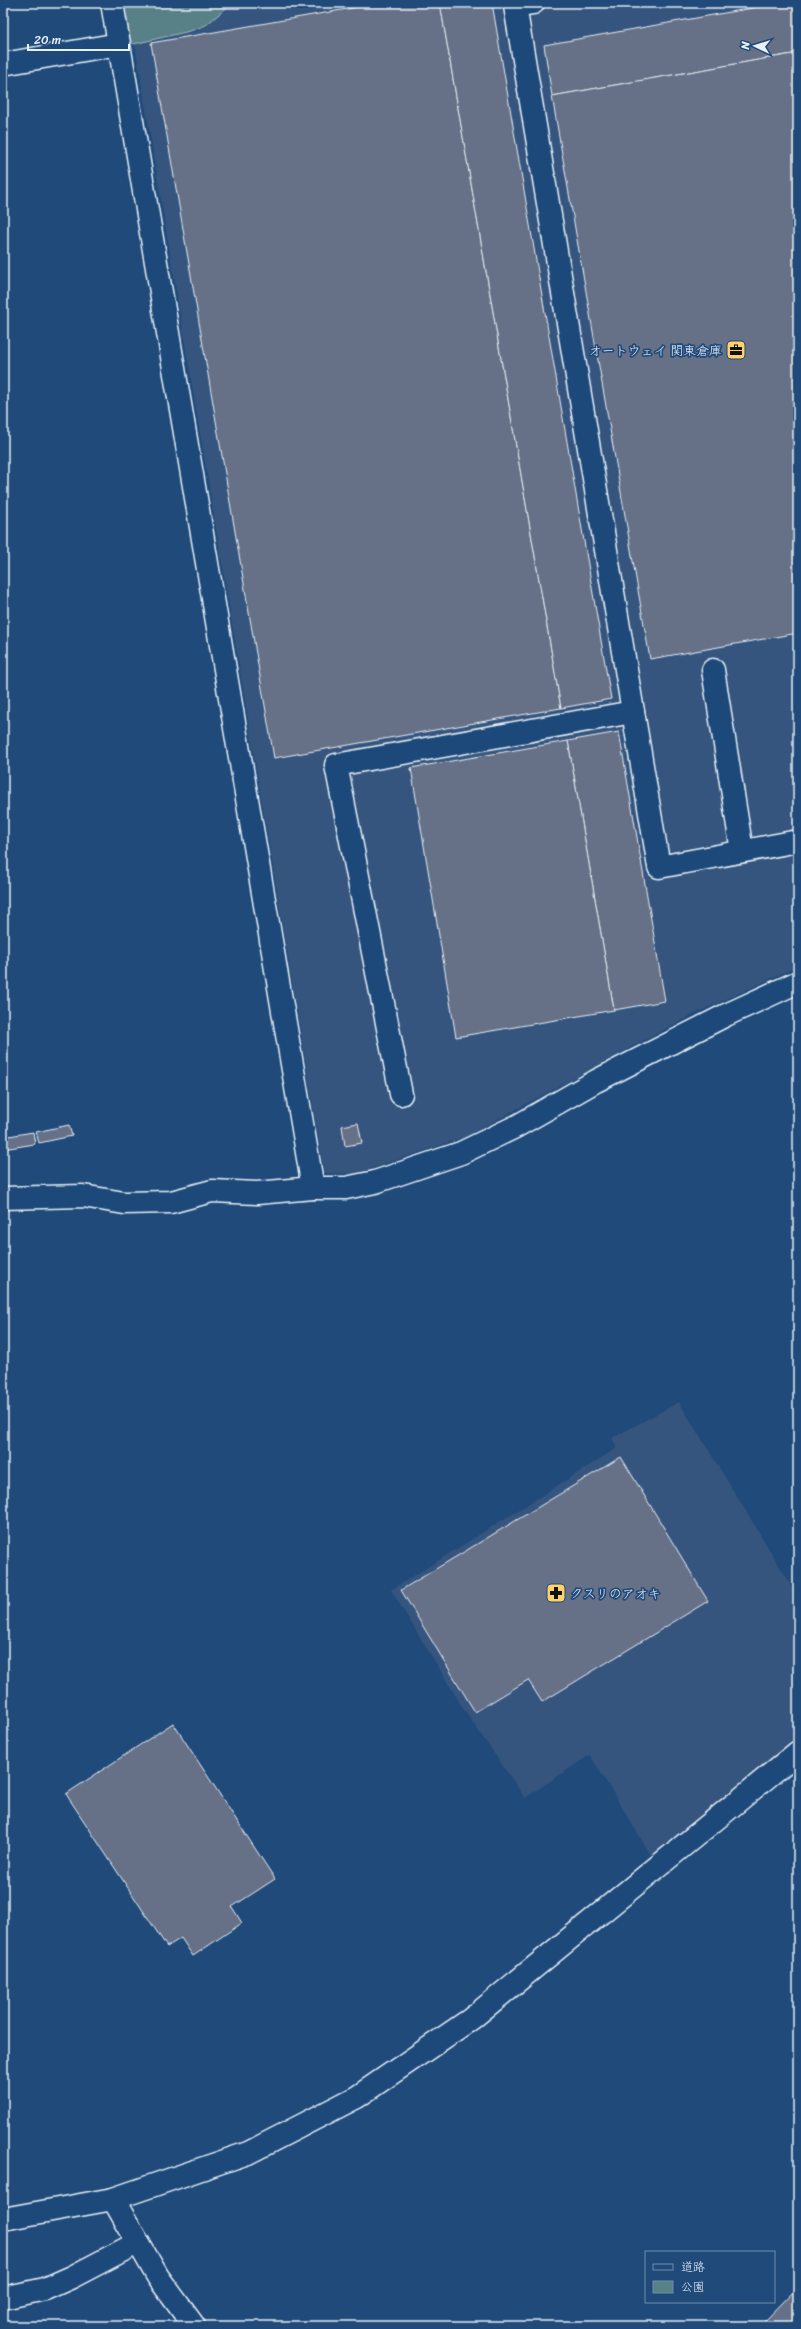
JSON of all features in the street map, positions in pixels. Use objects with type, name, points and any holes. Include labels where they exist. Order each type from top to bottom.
[{"type":"street","points":[[112,3],[313,1188]]},
{"type":"street","points":[[533,3],[514,6],[659,867],[798,841]]},
{"type":"street","points":[[3,64],[119,44]]},
{"type":"street","points":[[713,670],[742,852]]},
{"type":"street","points":[[401,1094],[336,765],[633,712]]},
{"type":"street","points":[[3,1198],[83,1196],[124,1203],[172,1202],[212,1192],[256,1193],[313,1188],[346,1188],[375,1182],[461,1153],[517,1126],[596,1081],[726,1015],[798,982]]},
{"type":"street","points":[[3,2219],[114,2199],[248,2153],[357,2097],[471,2019],[798,1752]]},
{"type":"street","points":[[114,2199],[137,2243],[158,2277],[194,2326]]},
{"type":"street","points":[[3,2298],[45,2289],[72,2277],[137,2243]]},
{"type":"shaded area","points":[[128,3],[798,3],[798,966],[686,1018],[465,1137],[355,1174],[324,1173]]},
{"type":"shaded area","points":[[679,1402],[798,1596],[798,1752],[658,1867],[590,1755],[525,1798],[468,1716],[391,1590],[617,1448],[612,1438]]},
{"type":"green space","points":[[116,3],[230,3],[230,5],[206,25],[190,31],[134,44],[124,36]]},
{"type":"building","points":[[382,3],[440,3],[561,708],[274,758],[151,43]]},
{"type":"building","points":[[440,3],[492,3],[611,699],[561,708]]},
{"type":"building","points":[[781,3],[798,3],[798,53],[552,96],[544,45]]},
{"type":"building","points":[[798,53],[798,633],[650,659],[552,96]]},
{"type":"building","points":[[619,732],[665,1001],[614,1010],[568,741]]},
{"type":"building","points":[[568,741],[614,1010],[456,1037],[411,768]]},
{"type":"building","points":[[358,1123],[362,1143],[345,1146],[342,1126]]},
{"type":"building","points":[[69,1125],[72,1136],[39,1143],[36,1132]]},
{"type":"building","points":[[33,1132],[35,1144],[3,1149],[3,1137]]},
{"type":"building","points":[[621,1457],[708,1601],[542,1702],[528,1680],[475,1712],[401,1590]]},
{"type":"building","points":[[173,1723],[275,1879],[232,1907],[242,1923],[193,1956],[181,1938],[167,1947],[66,1794]]},
{"type":"building","points":[[798,2287],[798,2326],[760,2326]]},
{"type":"place","name":"オートウェイ 関東倉庫","points":[[736,350]]},
{"type":"place","name":"クスリのアオキ","points":[[556,1593]]}]
